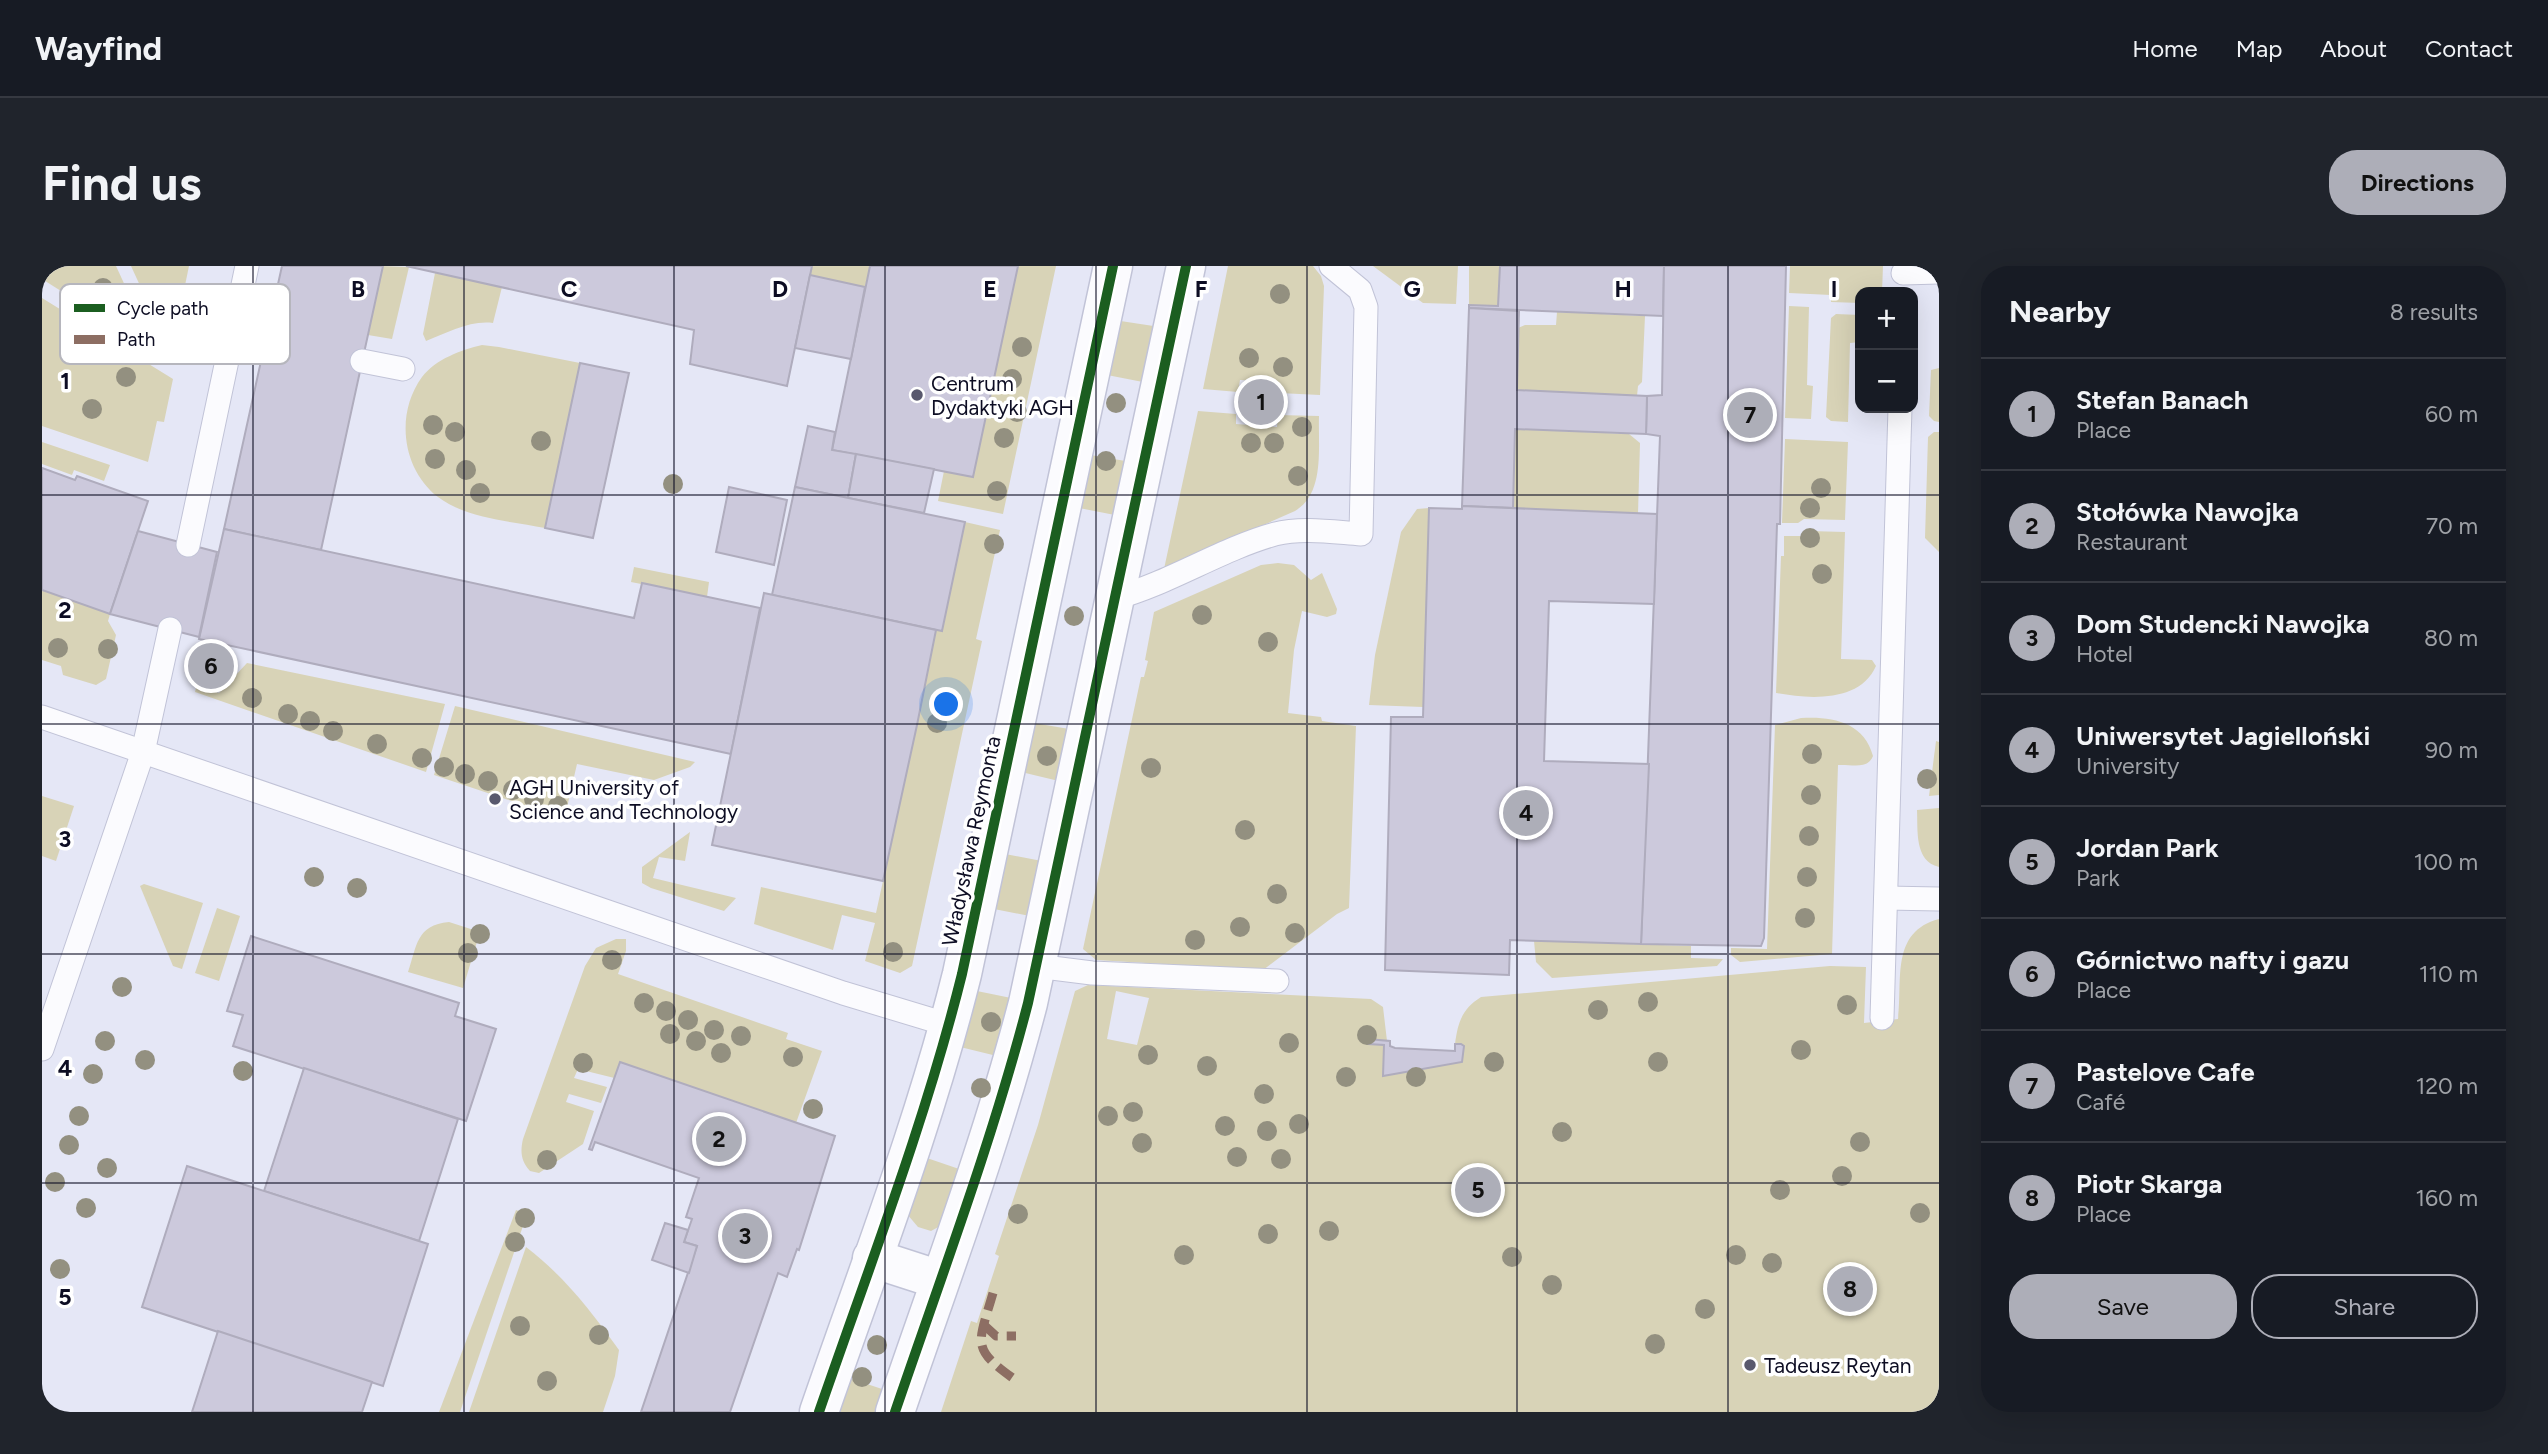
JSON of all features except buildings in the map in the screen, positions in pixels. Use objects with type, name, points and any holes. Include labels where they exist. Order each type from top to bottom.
[{"type":"street","name":"Władysława Reymonta","points":[[819,1412],[931,1089],[949,1025],[968,949],[1113,266]]},
{"type":"street","points":[[895,1412],[1003,1092],[1036,966],[1186,266]]},
{"type":"street","points":[[872,1258],[940,1280]]},
{"type":"lane","points":[[243,284],[247,266]]},
{"type":"lane","points":[[1115,598],[1149,587],[1275,534],[1297,531],[1361,534],[1366,307],[1360,290],[1331,266]]},
{"type":"lane","points":[[1903,277],[1939,272]]},
{"type":"lane","points":[[362,361],[403,369]]},
{"type":"lane","points":[[188,545],[226,364]]},
{"type":"lane","points":[[1882,1018],[1900,413]]},
{"type":"lane","points":[[42,1049],[143,752],[170,629]]},
{"type":"lane","points":[[42,717],[850,995],[949,1025]]},
{"type":"lane","points":[[1886,898],[1939,899]]},
{"type":"lane","points":[[1036,966],[1092,972],[1277,981]]},
{"type":"shaded area","points":[[42,266],[116,266],[124,284],[60,284],[60,290],[42,279]]},
{"type":"shaded area","points":[[131,266],[189,266],[185,284],[139,284]]},
{"type":"shaded area","points":[[383,266],[409,267],[392,339],[368,335]]},
{"type":"shaded area","points":[[812,266],[870,266],[865,287],[810,275]]},
{"type":"shaded area","points":[[1018,266],[1056,266],[1003,514],[938,501],[944,471],[973,477]]},
{"type":"shaded area","points":[[1228,266],[1313,266],[1321,276],[1324,286],[1320,395],[1279,393],[1279,382],[1240,380],[1238,392],[1203,389]]},
{"type":"shaded area","points":[[1373,266],[1458,266],[1456,304],[1423,303]]},
{"type":"shaded area","points":[[1469,266],[1500,266],[1498,306],[1469,305]]},
{"type":"shaded area","points":[[1790,266],[1883,266],[1882,287],[1855,287],[1855,303],[1831,302],[1831,295],[1789,293]]},
{"type":"shaded area","points":[[435,273],[502,287],[493,323],[467,325],[426,341],[423,334]]},
{"type":"shaded area","points":[[42,298],[60,309],[60,364],[149,364],[173,379],[164,422],[157,421],[148,462],[42,426]]},
{"type":"shaded area","points":[[1789,306],[1809,307],[1807,385],[1813,386],[1811,419],[1785,418]]},
{"type":"shaded area","points":[[1557,312],[1645,316],[1642,382],[1638,386],[1637,396],[1517,390],[1518,328],[1525,325],[1556,325]]},
{"type":"shaded area","points":[[1836,314],[1855,315],[1855,342],[1850,343],[1848,422],[1831,421],[1826,417],[1831,318]]},
{"type":"shaded area","points":[[1114,320],[1160,327],[1148,383],[1102,374]]},
{"type":"shaded area","points":[[482,345],[580,363],[545,528],[476,515],[450,504],[426,485],[410,456],[406,440],[408,407],[422,377],[434,365],[449,356]]},
{"type":"shaded area","points":[[1939,368],[1939,422],[1929,416],[1931,370]]},
{"type":"shaded area","points":[[1198,411],[1236,414],[1236,424],[1277,427],[1278,415],[1319,416],[1316,481],[1305,503],[1295,511],[1164,569]]},
{"type":"shaded area","points":[[1515,429],[1629,434],[1640,443],[1638,514],[1513,508]]},
{"type":"shaded area","points":[[1939,432],[1939,552],[1925,538],[1928,437]]},
{"type":"shaded area","points":[[1785,439],[1848,442],[1845,520],[1804,519],[1798,523],[1782,523]]},
{"type":"shaded area","points":[[42,442],[110,465],[104,481],[74,470],[72,475],[42,464]]},
{"type":"shaded area","points":[[1085,454],[1131,462],[1120,516],[1074,507]]},
{"type":"shaded area","points":[[1429,508],[1423,707],[1369,705],[1375,655],[1401,532],[1417,509]]},
{"type":"shaded area","points":[[965,522],[1000,530],[976,639],[982,641],[912,966],[900,973],[865,961],[875,923],[842,915],[833,950],[754,924],[761,887],[876,913],[936,630],[942,631]]},
{"type":"shaded area","points":[[1809,531],[1845,532],[1841,659],[1872,660],[1876,666],[1858,687],[1832,696],[1803,697],[1776,693],[1784,536],[1805,536]]},
{"type":"shaded area","points":[[1261,565],[1294,565],[1311,580],[1322,573],[1337,609],[1336,614],[1327,617],[1302,611],[1294,650],[1288,713],[1321,717],[1322,721],[1356,726],[1349,908],[1337,914],[1263,970],[1096,960],[1083,949],[1141,677],[1144,677],[1148,661],[1145,660],[1154,612]]},
{"type":"shaded area","points":[[634,567],[709,582],[707,597],[631,582]]},
{"type":"shaded area","points":[[42,590],[110,614],[108,621],[116,635],[106,679],[96,685],[63,675],[61,666],[42,660]]},
{"type":"shaded area","points":[[247,663],[445,704],[426,772],[195,692],[199,675],[204,676],[207,689],[219,693]]},
{"type":"shaded area","points":[[455,706],[695,762],[690,767],[654,780],[577,764],[565,816],[559,817],[434,775]]},
{"type":"shaded area","points":[[1801,718],[1824,718],[1845,724],[1862,735],[1873,756],[1863,765],[1838,765],[1832,954],[1740,962],[1731,955],[1731,948],[1767,949],[1775,725]]},
{"type":"shaded area","points":[[1028,722],[1075,730],[1063,782],[1017,771]]},
{"type":"shaded area","points":[[1936,741],[1939,742],[1939,795],[1929,796]]},
{"type":"shaded area","points":[[42,796],[74,806],[56,861],[42,856]]},
{"type":"shaded area","points":[[1939,808],[1939,867],[1931,864],[1921,852],[1917,810]]},
{"type":"shaded area","points":[[690,832],[685,861],[659,857],[653,878],[736,898],[724,911],[642,883],[642,867]]},
{"type":"shaded area","points":[[1000,853],[1047,862],[1035,917],[989,908]]},
{"type":"shaded area","points":[[144,884],[203,903],[182,969],[173,966],[140,886]]},
{"type":"shaded area","points":[[217,908],[240,916],[219,981],[195,973]]},
{"type":"shaded area","points":[[1939,919],[1939,1412],[941,1412],[971,1321],[977,1323],[999,1256],[995,1254],[1038,1125],[1075,991],[1088,985],[1371,999],[1383,1007],[1387,1041],[1367,1039],[1366,1043],[1384,1045],[1383,1075],[1462,1062],[1464,1046],[1455,1044],[1460,1023],[1469,1006],[1481,997],[1830,966],[1866,967],[1864,1023],[1898,1019],[1902,959],[1906,946],[1923,925]],"holes":[[[1116,991],[1149,998],[1137,1045],[1107,1039]]]},
{"type":"shaded area","points":[[449,922],[480,932],[463,988],[408,972],[416,946],[424,932],[430,927]]},
{"type":"shaded area","points":[[616,939],[626,939],[626,951],[618,974],[788,1033],[786,1039],[822,1051],[796,1123],[578,1069],[574,1078],[607,1087],[601,1103],[569,1094],[566,1102],[594,1111],[583,1144],[539,1173],[530,1171],[522,1156],[523,1139],[585,966],[596,948]]},
{"type":"shaded area","points":[[1534,941],[1691,946],[1691,958],[1723,959],[1717,966],[1552,978],[1536,962]]},
{"type":"shaded area","points":[[972,990],[1016,999],[1001,1057],[956,1046]]},
{"type":"shaded area","points":[[921,1156],[965,1171],[942,1225],[931,1231],[918,1227],[907,1214]]},
{"type":"shaded area","points":[[516,1210],[527,1214],[460,1412],[439,1412]]},
{"type":"shaded area","points":[[526,1247],[553,1270],[576,1295],[619,1350],[615,1376],[603,1412],[469,1412]]},
{"type":"shaded area","points":[[846,1377],[888,1391],[881,1412],[834,1412]]},
{"type":"marked path","points":[[993,1293],[984,1324],[982,1344],[991,1361],[1017,1381]]},
{"type":"marked path","points":[[984,1325],[996,1336],[1016,1336]]},
{"type":"cycle path","points":[[819,1412],[914,1140],[962,974],[1113,266]]},
{"type":"cycle path","points":[[895,1412],[982,1158],[1028,1003],[1186,266]]},
{"type":"place","name":"Centrum Dydaktyki AGH","points":[[917,395]]},
{"type":"place","name":"Stefan Banach","points":[[1261,402]]},
{"type":"place","name":"Pastelove Cafe","points":[[1750,415]]},
{"type":"place","name":"Górnictwo nafty i gazu","points":[[211,666]]},
{"type":"place","name":"AGH University of Science and Technology","points":[[495,799]]},
{"type":"place","name":"Uniwersytet Jagielloński","points":[[1526,813]]},
{"type":"place","name":"Stołówka Nawojka","points":[[719,1139]]},
{"type":"place","name":"Jordan Park","points":[[1478,1190]]},
{"type":"place","name":"Dom Studencki Nawojka","points":[[745,1236]]},
{"type":"place","name":"Piotr Skarga","points":[[1850,1289]]},
{"type":"place","name":"Tadeusz Reytan","points":[[1750,1365]]}]
